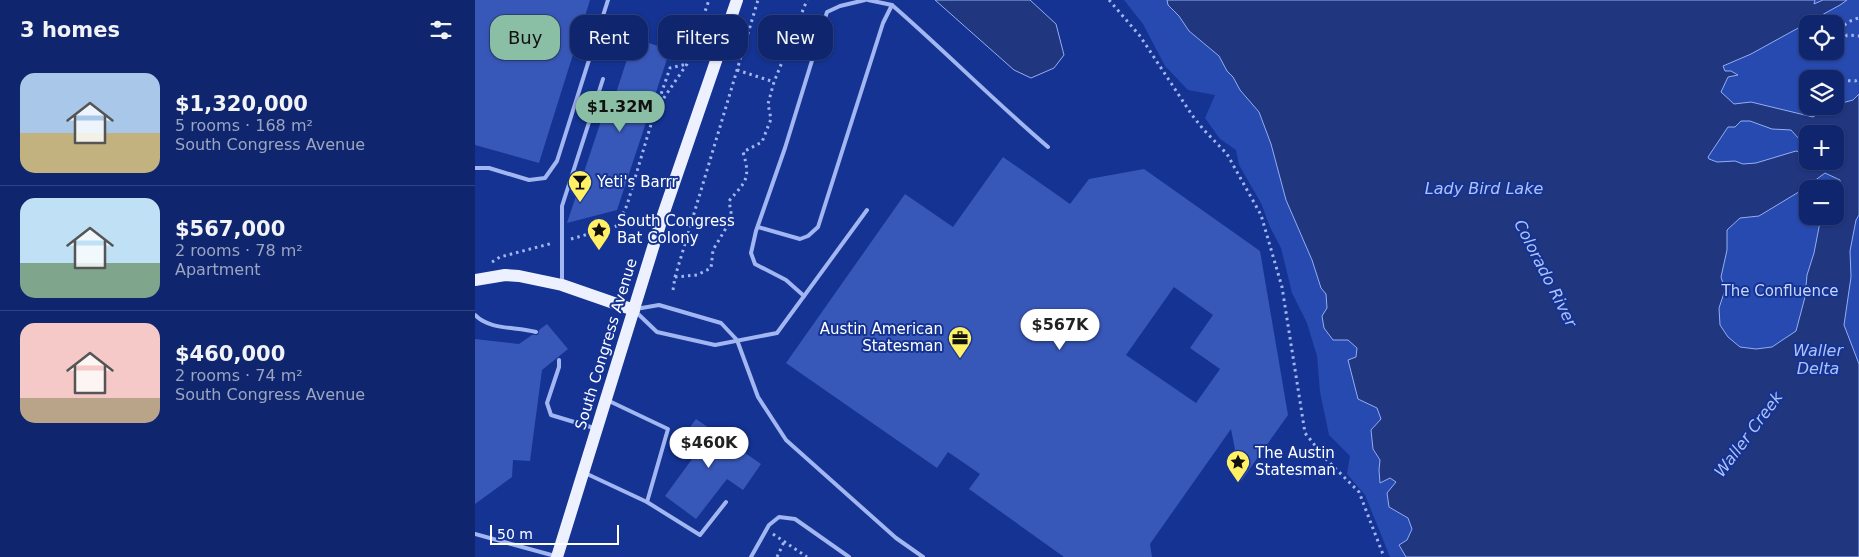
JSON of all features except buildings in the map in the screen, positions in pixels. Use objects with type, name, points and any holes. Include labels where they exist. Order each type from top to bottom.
[{"type":"main road","name":"South Congress Avenue","points":[[559,557],[583,472],[665,212],[737,0]]},
{"type":"main road","points":[[475,280],[505,275],[562,285],[634,310]]},
{"type":"lane","points":[[603,15],[607,0]]},
{"type":"lane","points":[[804,296],[786,280],[755,264],[751,253],[827,12],[840,6],[867,0],[892,5],[1048,147]]},
{"type":"lane","points":[[758,226],[800,239],[808,236],[818,227],[883,23],[892,5]]},
{"type":"lane","points":[[475,168],[489,168],[529,180],[545,178],[557,161],[589,60]]},
{"type":"lane","points":[[562,285],[562,206],[603,78]]},
{"type":"lane","points":[[634,310],[657,332],[715,345],[777,333],[867,210]]},
{"type":"lane","points":[[634,310],[659,305],[721,323],[737,340],[758,397],[786,440],[896,538],[923,557]]},
{"type":"lane","points":[[475,315],[479,320],[497,326],[537,332]]},
{"type":"lane","points":[[559,360],[559,367],[547,403],[551,416],[597,428]]},
{"type":"lane","points":[[606,399],[668,429],[647,502]]},
{"type":"lane","points":[[583,472],[647,502],[700,535],[726,502]]},
{"type":"lane","points":[[751,557],[769,525],[779,517],[795,519],[849,557]]},
{"type":"lane","points":[[475,534],[559,557]]},
{"type":"path","points":[[655,111],[687,64],[709,0]]},
{"type":"path","points":[[673,290],[675,277],[758,0]]},
{"type":"path","points":[[675,277],[697,275],[711,268],[713,250],[732,218],[729,201],[746,180],[747,167],[743,152],[762,142],[771,119],[768,104],[807,0]]},
{"type":"path","points":[[1109,0],[1141,36],[1192,115],[1227,154],[1261,215],[1282,287],[1305,432],[1327,459],[1359,492],[1384,557]]},
{"type":"path","points":[[1844,25],[1859,18]]},
{"type":"path","points":[[1844,38],[1847,35],[1859,36]]},
{"type":"path","points":[[623,214],[670,68],[687,64]]},
{"type":"path","points":[[737,70],[775,82]]},
{"type":"path","points":[[1844,80],[1855,81],[1859,79]]},
{"type":"path","points":[[488,265],[500,257],[620,225]]},
{"type":"path","points":[[767,529],[807,557]]},
{"type":"path","points":[[777,557],[784,542]]},
{"type":"green space","points":[[1124,0],[1167,0],[1168,5],[1179,16],[1189,31],[1219,56],[1240,90],[1259,112],[1271,144],[1286,200],[1312,260],[1321,288],[1326,294],[1327,308],[1342,340],[1348,340],[1358,348],[1356,358],[1358,399],[1377,408],[1381,419],[1371,430],[1373,449],[1380,460],[1380,483],[1390,478],[1397,482],[1389,507],[1408,518],[1412,529],[1407,540],[1399,545],[1406,557],[1390,557],[1365,495],[1347,474],[1350,456],[1329,435],[1320,392],[1317,356],[1307,323],[1292,293],[1281,248],[1270,227],[1261,203],[1239,165],[1236,150],[1220,139],[1205,118],[1215,95],[1188,90],[1165,66],[1143,24]]},
{"type":"green space","points":[[1815,0],[1822,0],[1813,5]]},
{"type":"green space","name":"The Confluence","points":[[1822,0],[1859,0],[1859,408],[1740,408],[1633,131],[1713,67]]},
{"type":"water","points":[[935,0],[1030,0],[1056,24],[1064,55],[1054,68],[1031,78],[1014,70]]},
{"type":"water","name":"Lady Bird Lake","points":[[1167,0],[1815,0],[1814,4],[1823,0],[1847,0],[1822,15],[1799,15],[1799,28],[1751,54],[1723,66],[1725,71],[1731,71],[1738,75],[1728,77],[1721,92],[1734,104],[1751,102],[1813,117],[1816,115],[1844,115],[1844,102],[1853,100],[1859,94],[1859,215],[1856,220],[1850,251],[1851,277],[1844,325],[1859,364],[1859,557],[1406,557],[1399,545],[1407,540],[1412,529],[1408,518],[1389,507],[1387,493],[1396,482],[1390,478],[1380,483],[1380,460],[1373,449],[1371,430],[1381,419],[1377,408],[1358,399],[1348,360],[1356,357],[1357,348],[1348,340],[1333,340],[1324,328],[1322,316],[1327,308],[1326,294],[1321,288],[1312,260],[1286,200],[1271,144],[1259,112],[1240,90],[1219,56],[1189,31],[1179,16],[1168,5]],"holes":[[[1741,121],[1750,121],[1772,129],[1791,130],[1799,139],[1799,125],[1844,125],[1844,170],[1799,170],[1799,152],[1796,151],[1756,163],[1717,162],[1709,159],[1708,157],[1728,127],[1735,127]],[[1825,173],[1844,180],[1844,225],[1819,225],[1796,331],[1772,347],[1756,349],[1740,347],[1728,337],[1720,325],[1719,308],[1725,290],[1721,277],[1727,250],[1727,230],[1740,218],[1759,216],[1799,192],[1799,180],[1816,180]]]},
{"type":"place","name":"Yeti's Barrr","points":[[580,203]]},
{"type":"place","name":"South Congress Bat Colony","points":[[599,251]]},
{"type":"place","name":"Austin American Statesman","points":[[960,359]]},
{"type":"place","name":"The Austin Statesman","points":[[1238,483]]},
{"type":"water label","name":"Colorado River","points":[[1546,273]]},
{"type":"water label","name":"Waller Delta","points":[[1818,359]]},
{"type":"water label","name":"Waller Creek","points":[[1748,434]]}]
